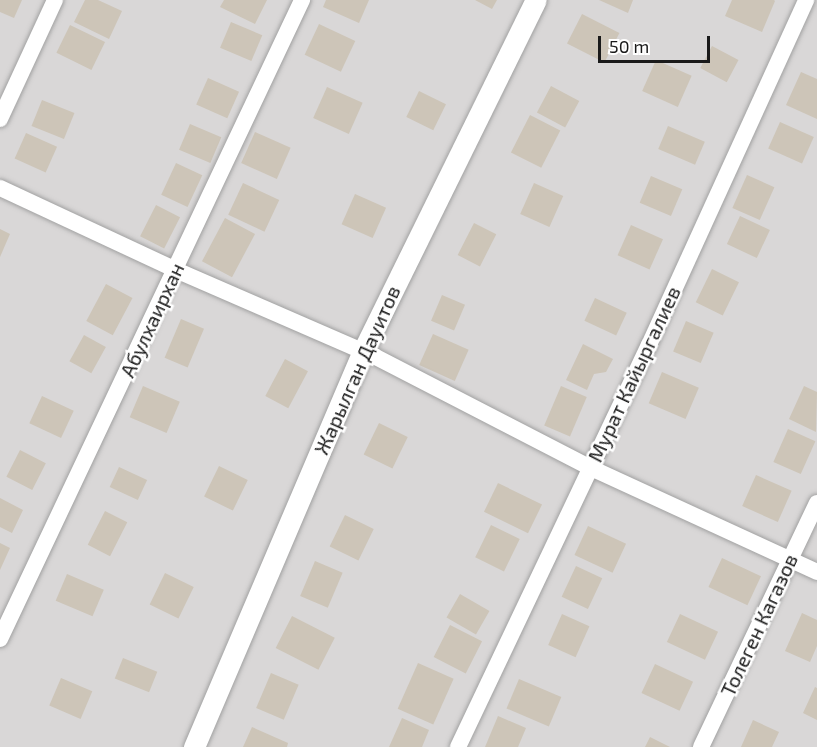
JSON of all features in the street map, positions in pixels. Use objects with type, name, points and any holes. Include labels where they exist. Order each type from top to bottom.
[{"type":"street","points":[[0,118],[55,0]]},
{"type":"street","name":"Абулхаирхан","points":[[0,639],[302,0]]},
{"type":"street","name":"Жарылган Дауитов","points":[[194,747],[363,351],[536,0]]},
{"type":"street","name":"Мурат Кайыргалиев","points":[[458,747],[591,468],[806,0]]},
{"type":"street","points":[[0,188],[176,270],[363,351],[591,468],[817,572]]},
{"type":"street","name":"Толеген Кагазов","points":[[701,747],[817,503]]},
{"type":"shaded area","points":[[0,0],[817,0],[817,747],[0,747]]},
{"type":"building","points":[[0,0],[22,0],[14,18],[0,12]]},
{"type":"building","points":[[85,0],[98,0],[122,11],[109,39],[74,22]]},
{"type":"building","points":[[224,0],[267,0],[255,24],[220,7]]},
{"type":"building","points":[[326,0],[369,0],[359,23],[323,7]]},
{"type":"building","points":[[475,0],[497,0],[492,9]]},
{"type":"building","points":[[599,0],[633,0],[628,13]]},
{"type":"building","points":[[732,0],[775,1],[762,32],[725,16]]},
{"type":"building","points":[[582,14],[619,33],[604,62],[567,43]]},
{"type":"building","points":[[231,22],[262,35],[251,61],[220,48]]},
{"type":"building","points":[[319,24],[355,41],[341,72],[305,55]]},
{"type":"building","points":[[70,25],[105,42],[91,70],[56,53]]},
{"type":"building","points":[[712,46],[738,60],[727,82],[700,68]]},
{"type":"building","points":[[656,60],[692,76],[678,107],[642,91]]},
{"type":"building","points":[[801,72],[817,79],[817,119],[786,105]]},
{"type":"building","points":[[208,78],[239,92],[227,118],[196,104]]},
{"type":"building","points":[[551,86],[579,101],[565,128],[537,112]]},
{"type":"building","points":[[327,87],[363,103],[349,134],[313,118]]},
{"type":"building","points":[[419,91],[446,104],[433,130],[406,117]]},
{"type":"building","points":[[42,100],[74,113],[64,139],[32,126]]},
{"type":"building","points":[[530,115],[560,130],[541,168],[511,152]]},
{"type":"building","points":[[780,122],[814,137],[802,164],[768,148]]},
{"type":"building","points":[[190,124],[221,137],[210,163],[179,150]]},
{"type":"building","points":[[668,126],[705,142],[695,165],[658,149]]},
{"type":"building","points":[[255,132],[291,148],[277,179],[241,163]]},
{"type":"building","points":[[26,133],[57,147],[46,172],[15,159]]},
{"type":"building","points":[[176,163],[202,175],[187,207],[161,195]]},
{"type":"building","points":[[747,175],[774,187],[760,220],[732,208]]},
{"type":"building","points":[[651,176],[682,189],[671,216],[640,203]]},
{"type":"building","points":[[243,183],[279,200],[264,232],[228,215]]},
{"type":"building","points":[[534,183],[563,196],[549,227],[520,214]]},
{"type":"building","points":[[355,194],[386,208],[373,238],[342,224]]},
{"type":"building","points":[[156,205],[180,217],[164,248],[140,236]]},
{"type":"building","points":[[740,216],[770,230],[757,258],[727,244]]},
{"type":"building","points":[[225,218],[255,234],[232,277],[202,261]]},
{"type":"building","points":[[474,223],[496,234],[480,266],[458,255]]},
{"type":"building","points":[[631,225],[663,239],[650,269],[618,255]]},
{"type":"building","points":[[0,229],[10,234],[0,257]]},
{"type":"building","points":[[712,269],[739,282],[723,315],[696,302]]},
{"type":"building","points":[[106,284],[132,298],[113,335],[86,321]]},
{"type":"building","points":[[442,295],[465,305],[454,331],[431,321]]},
{"type":"building","points":[[595,298],[627,313],[616,335],[584,321]]},
{"type":"building","points":[[181,319],[204,329],[188,367],[165,358]]},
{"type":"building","points":[[686,321],[714,333],[701,363],[673,351]]},
{"type":"building","points":[[433,334],[469,350],[455,381],[419,365]]},
{"type":"building","points":[[84,335],[106,347],[91,373],[69,361]]},
{"type":"building","points":[[583,344],[613,359],[606,372],[594,374],[587,390],[566,380]]},
{"type":"building","points":[[285,359],[308,371],[288,408],[265,396]]},
{"type":"building","points":[[662,372],[699,388],[686,419],[649,403]]},
{"type":"building","points":[[143,386],[180,402],[167,433],[130,417]]},
{"type":"building","points":[[561,386],[587,397],[570,437],[544,426]]},
{"type":"building","points":[[804,386],[817,392],[816,432],[789,419]]},
{"type":"building","points":[[42,396],[74,411],[61,438],[29,423]]},
{"type":"building","points":[[379,423],[408,437],[392,468],[364,454]]},
{"type":"building","points":[[788,429],[815,441],[801,474],[773,462]]},
{"type":"building","points":[[20,450],[46,463],[32,490],[6,477]]},
{"type":"building","points":[[219,466],[248,480],[233,511],[204,497]]},
{"type":"building","points":[[119,467],[147,480],[138,500],[110,487]]},
{"type":"building","points":[[756,475],[792,491],[778,522],[742,506]]},
{"type":"building","points":[[498,483],[542,504],[528,533],[484,512]]},
{"type":"building","points":[[0,498],[23,510],[12,533],[0,527]]},
{"type":"building","points":[[105,511],[127,522],[110,556],[88,545]]},
{"type":"building","points":[[345,515],[374,529],[358,560],[330,546]]},
{"type":"building","points":[[491,525],[520,539],[504,571],[475,557]]},
{"type":"building","points":[[588,526],[626,544],[613,573],[574,555]]},
{"type":"building","points":[[0,543],[10,548],[0,570]]},
{"type":"building","points":[[722,558],[761,576],[747,605],[708,587]]},
{"type":"building","points":[[315,561],[343,573],[328,608],[300,596]]},
{"type":"building","points":[[576,566],[602,578],[588,609],[562,597]]},
{"type":"building","points":[[165,573],[194,587],[178,618],[150,604]]},
{"type":"building","points":[[67,574],[104,590],[92,616],[56,601]]},
{"type":"building","points":[[460,594],[489,611],[476,634],[446,617]]},
{"type":"building","points":[[802,613],[817,620],[817,646],[810,662],[785,651]]},
{"type":"building","points":[[562,614],[589,626],[576,657],[548,645]]},
{"type":"building","points":[[680,614],[718,632],[705,660],[667,642]]},
{"type":"building","points":[[292,616],[335,638],[318,670],[276,648]]},
{"type":"building","points":[[450,625],[482,641],[466,673],[434,657]]},
{"type":"building","points":[[123,658],[157,672],[149,692],[115,678]]},
{"type":"building","points":[[418,663],[454,679],[433,725],[398,709]]},
{"type":"building","points":[[655,664],[693,682],[680,711],[641,693]]},
{"type":"building","points":[[271,673],[299,685],[284,720],[256,708]]},
{"type":"building","points":[[61,678],[92,691],[81,719],[49,706]]},
{"type":"building","points":[[519,679],[561,697],[549,726],[506,708]]},
{"type":"building","points":[[815,687],[817,688],[817,720],[803,713]]},
{"type":"building","points":[[498,716],[526,728],[518,747],[485,747]]},
{"type":"building","points":[[402,718],[429,730],[422,747],[389,747]]},
{"type":"building","points":[[753,720],[779,732],[772,747],[741,747]]},
{"type":"building","points":[[252,727],[288,743],[287,747],[243,747]]},
{"type":"building","points":[[650,737],[670,747],[645,747]]}]
